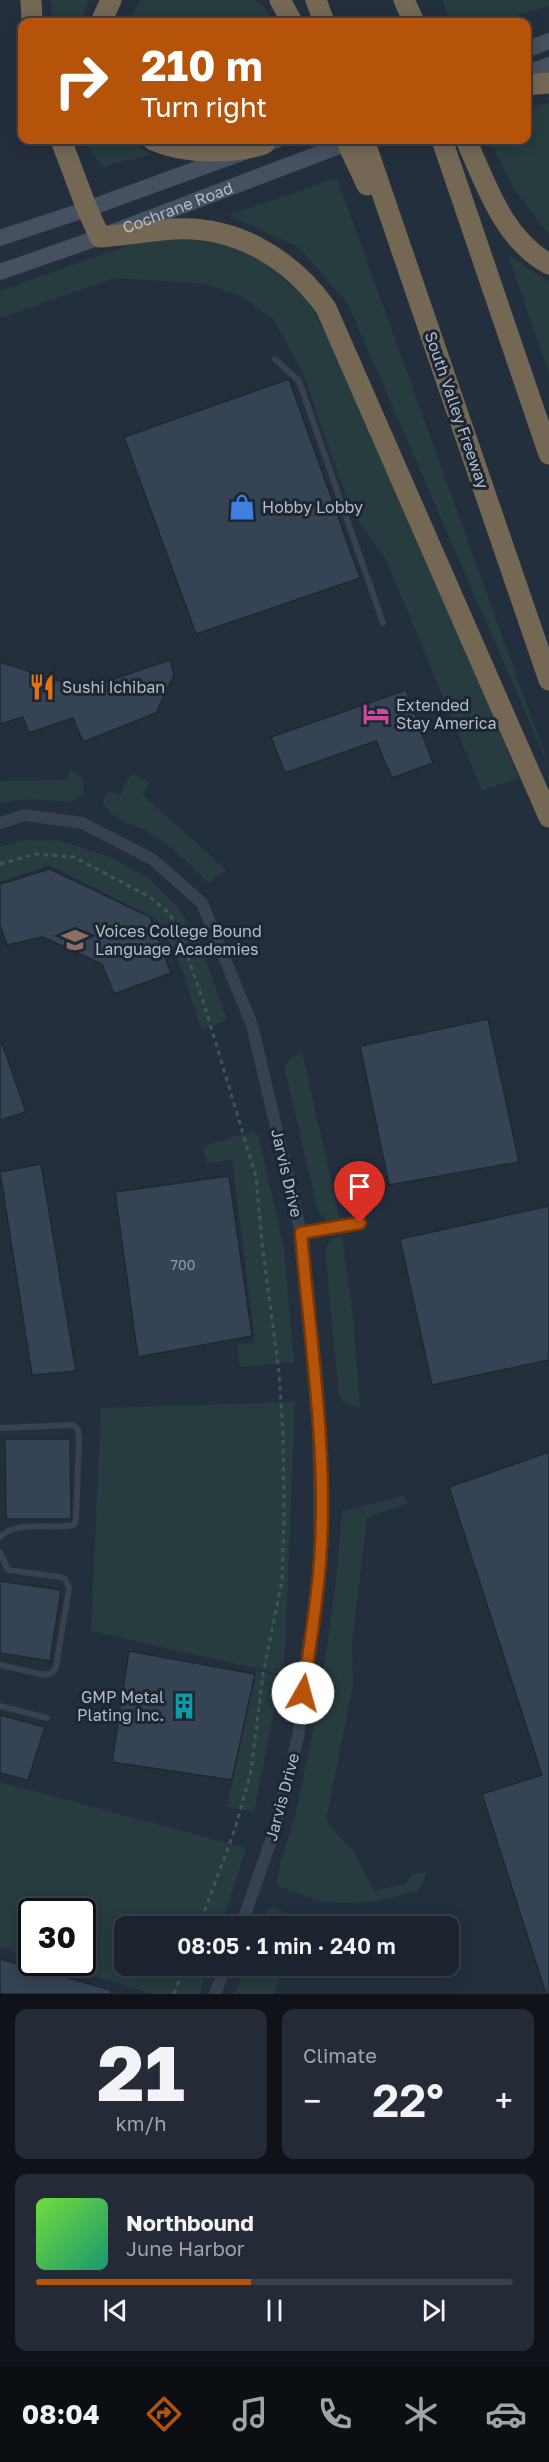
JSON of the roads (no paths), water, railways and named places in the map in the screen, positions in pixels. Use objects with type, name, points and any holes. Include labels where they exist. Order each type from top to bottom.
[{"type":"highway","points":[[31,0],[32,18]]},
{"type":"highway","points":[[103,18],[111,0]]},
{"type":"highway","points":[[280,0],[290,18]]},
{"type":"highway","points":[[316,0],[323,18]]},
{"type":"highway","points":[[394,0],[401,18]]},
{"type":"highway","points":[[404,0],[412,18]]},
{"type":"highway","points":[[531,85],[549,83]]},
{"type":"highway","points":[[63,144],[100,237],[175,229],[203,230],[255,245],[275,256],[313,289],[337,329],[436,562],[549,817]]},
{"type":"highway","points":[[163,144],[189,149],[248,149],[264,144]]},
{"type":"highway","points":[[348,144],[416,293]]},
{"type":"highway","name":"South Valley Freeway","points":[[365,144],[549,681]]},
{"type":"highway","points":[[443,144],[549,454]]},
{"type":"highway","points":[[468,144],[487,187],[510,229],[536,257],[549,264]]},
{"type":"main road","points":[[531,48],[549,41]]},
{"type":"main road","points":[[531,72],[549,65]]},
{"type":"main road","name":"Cochrane Road","points":[[0,238],[266,144]]},
{"type":"main road","name":"Cochrane Road","points":[[0,272],[100,237],[344,144]]},
{"type":"street","name":"Jarvis Drive","points":[[0,823],[25,815],[82,824],[152,859],[202,903],[252,1025],[301,1233],[318,1416],[320,1561],[298,1737],[274,1829],[244,1916]]},
{"type":"street","points":[[215,1994],[222,1976]]},
{"type":"lane","points":[[274,359],[299,381],[384,622]]},
{"type":"lane","points":[[301,1233],[360,1223]]},
{"type":"lane","points":[[0,1428],[73,1425],[78,1429],[79,1441],[74,1525],[14,1527],[0,1537]]},
{"type":"lane","points":[[0,1552],[8,1570],[60,1577],[65,1579],[69,1588],[56,1667],[53,1672],[45,1675],[0,1665]]},
{"type":"lane","points":[[0,1706],[47,1718]]},
{"type":"place","name":"Hobby Lobby","points":[[242,507]]},
{"type":"place","name":"Sushi Ichiban","points":[[42,687]]},
{"type":"place","name":"Extended Stay America","points":[[376,714]]},
{"type":"place","name":"Voices College Bound Language Academies","points":[[75,940]]},
{"type":"place","name":"GMP Metal Plating Inc.","points":[[184,1706]]}]
